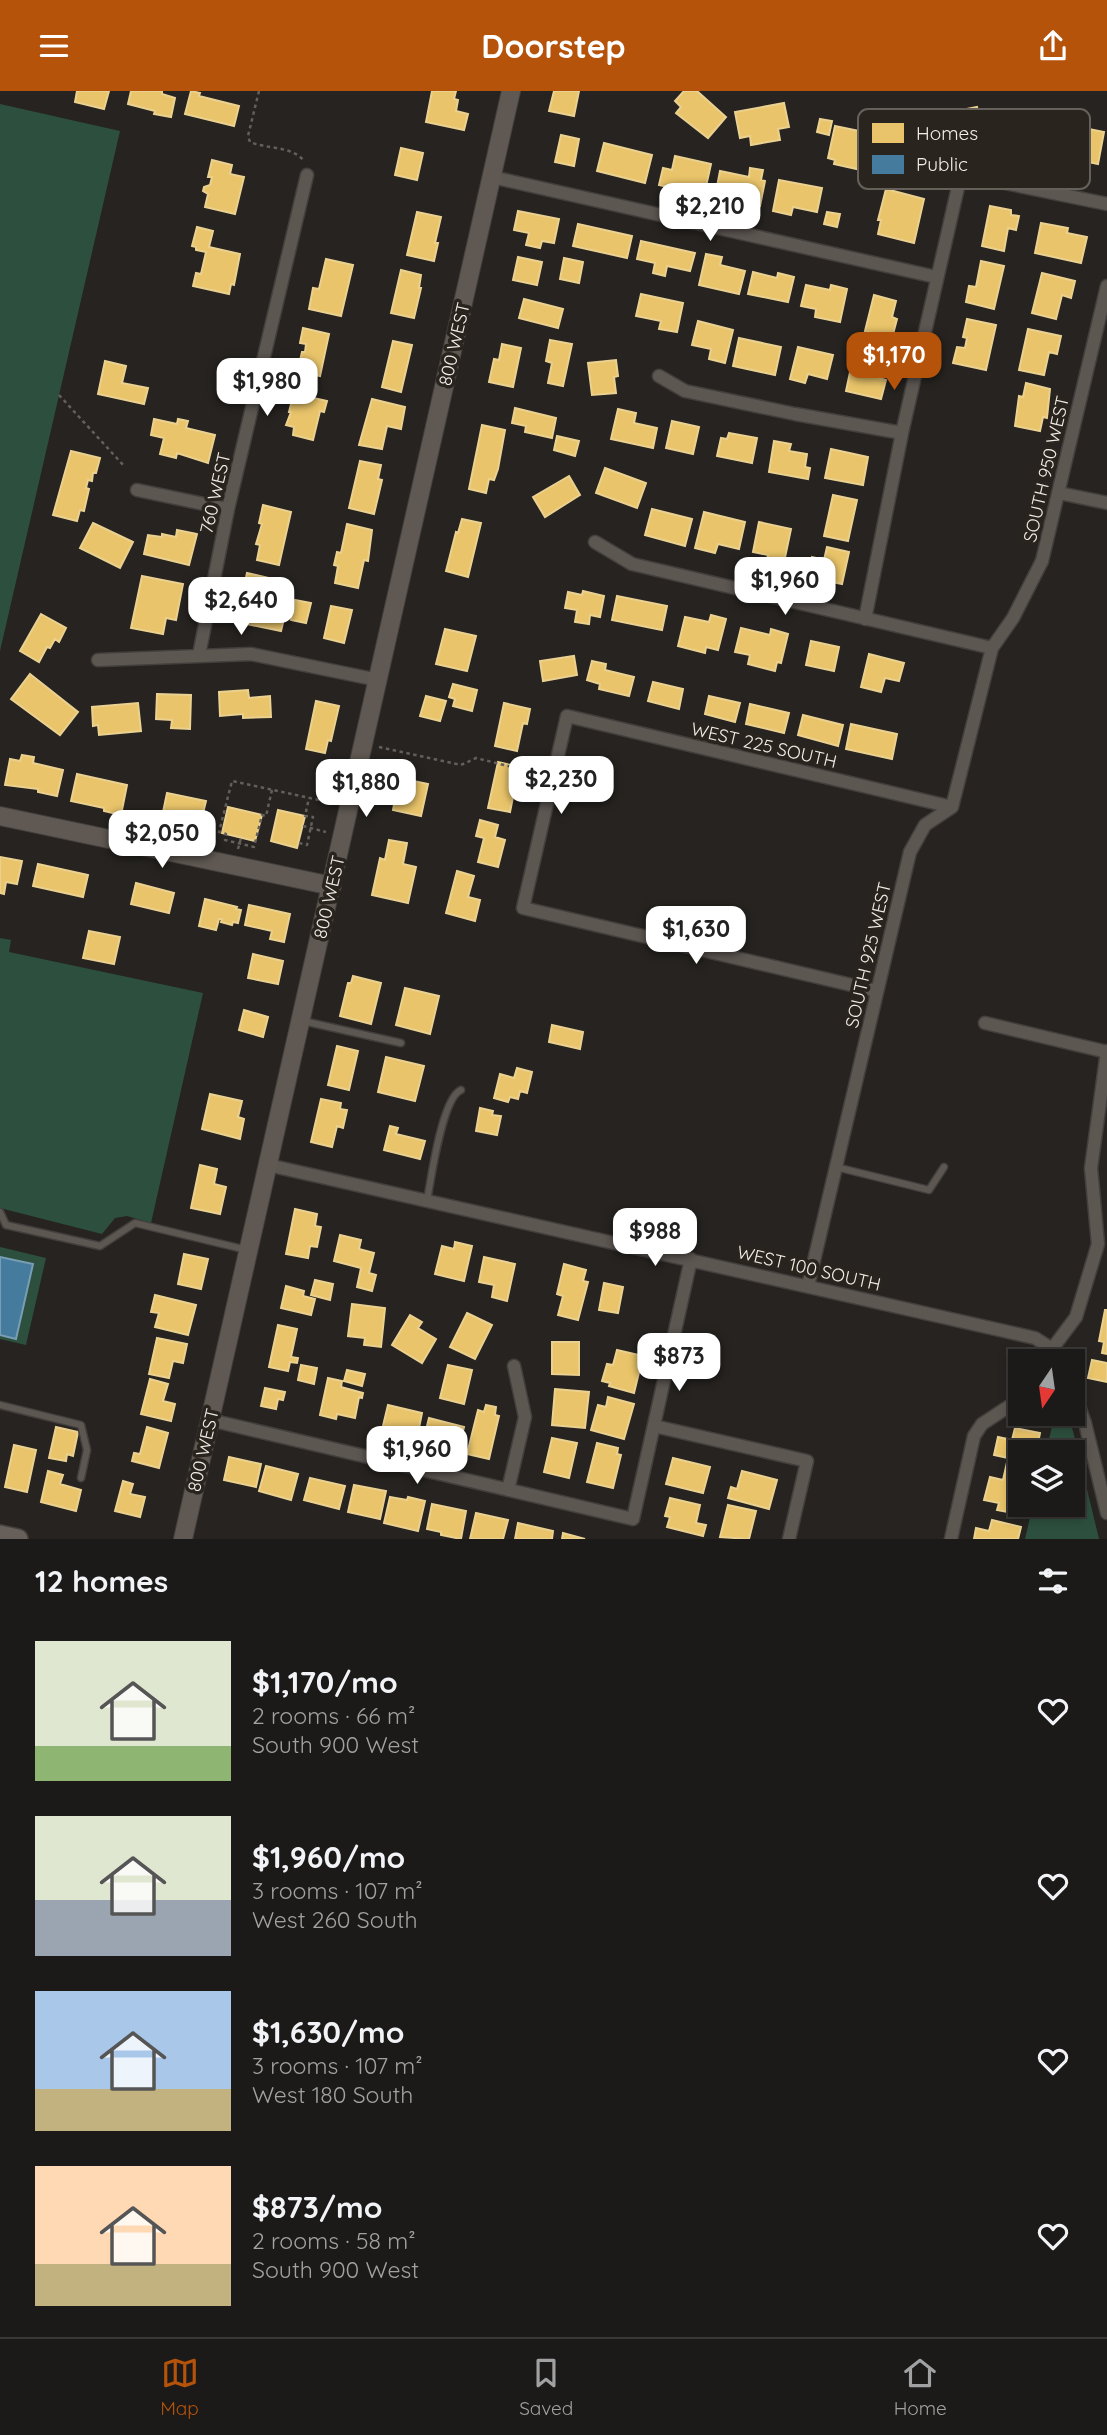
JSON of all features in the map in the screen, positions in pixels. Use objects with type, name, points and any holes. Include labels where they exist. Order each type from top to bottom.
[{"type":"main road","points":[[0,1535],[18,1539]]},
{"type":"street","name":"800 WEST","points":[[183,1539],[511,91]]},
{"type":"street","name":"760 WEST","points":[[199,655],[228,509],[307,175]]},
{"type":"street","points":[[492,177],[936,277]]},
{"type":"street","points":[[865,619],[902,433],[957,189]]},
{"type":"street","points":[[1034,189],[1107,204]]},
{"type":"street","name":"SOUTH 950 WEST","points":[[992,648],[1013,618],[1042,561],[1107,286]]},
{"type":"street","points":[[659,376],[685,391],[902,433]]},
{"type":"street","points":[[137,490],[228,509]]},
{"type":"street","points":[[1059,493],[1107,503]]},
{"type":"street","points":[[595,542],[632,564],[992,648],[952,807]]},
{"type":"street","points":[[98,660],[251,654],[378,680]]},
{"type":"street","name":"WEST 225 SOUTH","points":[[877,991],[523,908],[567,716],[952,807]]},
{"type":"street","name":"SOUTH 925 WEST","points":[[808,1286],[910,852],[925,825],[952,807]]},
{"type":"street","points":[[0,816],[331,886]]},
{"type":"street","points":[[985,1023],[1107,1051],[1091,1168],[1098,1244],[1076,1317],[1052,1349]]},
{"type":"street","name":"WEST 100 SOUTH","points":[[268,1165],[1035,1338],[1052,1349]]},
{"type":"street","points":[[210,1420],[633,1519],[691,1259]]},
{"type":"street","points":[[508,1490],[525,1417],[514,1366]]},
{"type":"street","points":[[951,1539],[974,1436],[982,1424],[1008,1407]]},
{"type":"street","points":[[1085,1423],[1107,1513]]},
{"type":"street","points":[[654,1426],[807,1461],[789,1539]]},
{"type":"lane","points":[[301,1021],[401,1043]]},
{"type":"lane","points":[[427,1201],[444,1118],[452,1097],[461,1090]]},
{"type":"lane","points":[[836,1167],[929,1190],[944,1167]]},
{"type":"lane","points":[[0,1212],[6,1225],[100,1246],[135,1223],[249,1250]]},
{"type":"lane","points":[[0,1405],[81,1425],[87,1450],[81,1478]]},
{"type":"path","points":[[258,91],[248,136],[250,142],[301,156],[306,163],[307,175]]},
{"type":"path","points":[[59,395],[125,467]]},
{"type":"path","points":[[379,747],[461,765],[476,758],[540,774]]},
{"type":"path","points":[[272,790],[266,816],[262,815],[254,847],[225,840],[226,834],[219,832],[232,781],[333,803]]},
{"type":"path","points":[[299,843],[307,845],[311,828],[313,817],[305,816],[309,798]]},
{"type":"path","points":[[303,826],[326,832]]},
{"type":"path","points":[[237,856],[241,838]]},
{"type":"green space","points":[[0,104],[120,131],[0,651]]},
{"type":"green space","points":[[0,938],[11,940],[9,952],[203,993],[151,1223],[127,1216],[115,1218],[102,1234],[0,1208]]},
{"type":"green space","points":[[0,1247],[46,1258],[26,1345],[0,1339]]},
{"type":"green space","points":[[1052,1426],[1071,1426],[1075,1440],[1049,1440]]},
{"type":"green space","points":[[1085,1481],[1099,1539],[1025,1539],[1030,1517],[1085,1517]]},
{"type":"building: Homes","points":[[77,91],[109,91],[104,109],[75,102]]},
{"type":"building: Homes","points":[[131,91],[162,91],[162,94],[175,98],[171,117],[128,104]]},
{"type":"building: Homes","points":[[191,91],[200,93],[199,96],[239,106],[234,126],[185,114]]},
{"type":"building: Homes","points":[[432,91],[456,91],[456,111],[468,114],[464,130],[426,122]]},
{"type":"building: Homes","points":[[554,91],[579,91],[574,116],[549,111]]},
{"type":"building: Homes","points":[[684,91],[697,91],[726,117],[708,138],[676,113],[681,107],[675,101]]},
{"type":"building: Homes","points":[[784,103],[789,127],[778,129],[780,140],[751,145],[750,136],[740,138],[735,112]]},
{"type":"building: Homes","points":[[820,119],[832,121],[829,135],[817,132]]},
{"type":"building: Homes","points":[[835,126],[858,131],[858,169],[834,164],[835,160],[828,158]]},
{"type":"building: Homes","points":[[1090,129],[1104,132],[1098,164],[1090,162]]},
{"type":"building: Homes","points":[[561,135],[579,139],[574,166],[555,162]]},
{"type":"building: Homes","points":[[604,143],[652,155],[645,183],[597,171]]},
{"type":"building: Homes","points":[[401,148],[423,153],[417,180],[395,175]]},
{"type":"building: Homes","points":[[675,156],[711,164],[705,191],[686,187],[685,191],[659,185],[663,168],[672,170]]},
{"type":"building: Homes","points":[[212,160],[232,165],[230,174],[244,177],[235,214],[205,207],[208,194],[203,191],[204,187],[210,185],[212,177],[208,177]]},
{"type":"building: Homes","points":[[750,168],[763,170],[761,180],[765,181],[760,206],[715,197],[720,171],[749,177]]},
{"type":"building: Homes","points":[[779,180],[822,188],[817,212],[793,207],[791,215],[773,211]]},
{"type":"building: Homes","points":[[886,189],[924,199],[914,243],[878,234],[881,220],[878,220]]},
{"type":"building: Homes","points":[[990,206],[1011,210],[1011,215],[1019,216],[1016,230],[1008,228],[1004,251],[982,246]]},
{"type":"building: Homes","points":[[518,211],[559,219],[554,243],[542,241],[540,248],[526,245],[529,233],[514,230]]},
{"type":"building: Homes","points":[[417,212],[441,217],[434,261],[407,255]]},
{"type":"building: Homes","points":[[827,212],[840,214],[837,227],[824,224]]},
{"type":"building: Homes","points":[[1041,223],[1068,228],[1067,233],[1087,237],[1081,263],[1035,253]]},
{"type":"building: Homes","points":[[578,224],[632,236],[627,258],[573,246]]},
{"type":"building: Homes","points":[[197,227],[213,231],[209,247],[240,254],[234,285],[231,284],[229,294],[193,286],[196,273],[201,274],[206,252],[196,250],[196,247],[192,246]]},
{"type":"building: Homes","points":[[641,241],[695,253],[690,271],[667,266],[665,276],[653,273],[655,263],[637,259]]},
{"type":"building: Homes","points":[[706,254],[722,257],[720,265],[745,271],[739,294],[699,285]]},
{"type":"building: Homes","points":[[518,257],[542,262],[537,285],[513,280]]},
{"type":"building: Homes","points":[[564,258],[583,262],[579,283],[560,279]]},
{"type":"building: Homes","points":[[326,259],[353,265],[341,316],[309,309],[313,288],[319,289]]},
{"type":"building: Homes","points":[[981,261],[1004,266],[994,309],[966,302],[969,286],[976,287]]},
{"type":"building: Homes","points":[[401,270],[421,275],[414,318],[391,313]]},
{"type":"building: Homes","points":[[753,272],[777,278],[778,273],[794,277],[788,302],[748,294]]},
{"type":"building: Homes","points":[[1042,273],[1075,281],[1071,298],[1062,295],[1056,319],[1032,313]]},
{"type":"building: Homes","points":[[806,285],[830,290],[831,285],[847,289],[840,322],[815,317],[816,309],[801,306]]},
{"type":"building: Homes","points":[[641,294],[683,303],[677,332],[659,329],[661,321],[636,316]]},
{"type":"building: Homes","points":[[874,295],[896,301],[892,317],[897,319],[892,338],[865,331]]},
{"type":"building: Homes","points":[[524,299],[563,309],[558,328],[519,318]]},
{"type":"building: Homes","points":[[967,319],[996,325],[986,370],[953,363],[957,347],[965,348],[967,338],[963,337]]},
{"type":"building: Homes","points":[[698,321],[733,330],[725,363],[709,359],[711,349],[692,345]]},
{"type":"building: Homes","points":[[303,328],[329,334],[320,376],[300,372],[302,365],[299,365],[306,344],[300,343]]},
{"type":"building: Homes","points":[[1028,329],[1061,336],[1057,354],[1049,352],[1044,375],[1019,370]]},
{"type":"building: Homes","points":[[739,338],[781,347],[775,375],[733,366]]},
{"type":"building: Homes","points":[[550,340],[572,344],[563,386],[548,383],[552,363],[546,361]]},
{"type":"building: Homes","points":[[393,341],[412,345],[401,392],[382,387]]},
{"type":"building: Homes","points":[[502,344],[521,348],[513,387],[489,382],[494,359],[499,360]]},
{"type":"building: Homes","points":[[856,344],[885,350],[879,378],[886,380],[881,399],[846,391]]},
{"type":"building: Homes","points":[[798,347],[833,355],[827,379],[808,374],[805,383],[790,379]]},
{"type":"building: Homes","points":[[616,360],[616,393],[592,395],[588,363]]},
{"type":"building: Homes","points":[[105,361],[126,366],[122,383],[148,388],[144,404],[98,394]]},
{"type":"building: Homes","points":[[290,383],[312,388],[309,397],[327,401],[324,412],[320,411],[313,440],[293,435],[294,427],[286,425],[291,412],[292,400],[286,399]]},
{"type":"building: Homes","points":[[1026,383],[1050,389],[1047,418],[1043,417],[1040,431],[1015,426],[1019,396],[1023,397]]},
{"type":"building: Homes","points":[[372,399],[405,407],[401,429],[387,426],[382,449],[359,445]]},
{"type":"building: Homes","points":[[515,408],[556,418],[552,438],[525,432],[526,426],[512,423]]},
{"type":"building: Homes","points":[[618,409],[636,413],[634,423],[657,428],[653,448],[611,439]]},
{"type":"building: Homes","points":[[154,419],[177,424],[178,419],[188,421],[186,428],[215,435],[208,463],[177,453],[176,458],[160,454],[164,438],[151,435]]},
{"type":"building: Homes","points":[[672,421],[699,427],[693,454],[666,448]]},
{"type":"building: Homes","points":[[482,425],[505,430],[498,469],[494,480],[489,479],[486,493],[469,489]]},
{"type":"building: Homes","points":[[729,433],[757,438],[752,463],[717,456],[721,438],[727,439]]},
{"type":"building: Homes","points":[[557,436],[579,441],[575,456],[554,450]]},
{"type":"building: Homes","points":[[774,441],[791,444],[789,451],[807,454],[805,467],[810,468],[808,479],[769,472]]},
{"type":"building: Homes","points":[[831,449],[868,457],[863,485],[825,478]]},
{"type":"building: Homes","points":[[71,451],[100,458],[92,481],[88,480],[86,488],[89,489],[84,511],[80,510],[77,521],[53,515]]},
{"type":"building: Homes","points":[[360,461],[381,465],[378,479],[382,480],[374,514],[349,508]]},
{"type":"building: Homes","points":[[605,468],[646,483],[637,508],[596,493]]},
{"type":"building: Homes","points":[[569,476],[580,495],[545,517],[533,497]]},
{"type":"building: Homes","points":[[833,495],[857,500],[848,541],[824,536]]},
{"type":"building: Homes","points":[[263,505],[291,512],[279,565],[257,560],[260,545],[256,544],[262,524],[259,523]]},
{"type":"building: Homes","points":[[652,509],[692,519],[685,546],[645,535]]},
{"type":"building: Homes","points":[[704,512],[745,522],[739,549],[718,544],[715,553],[695,548]]},
{"type":"building: Homes","points":[[462,519],[481,523],[468,577],[446,571]]},
{"type":"building: Homes","points":[[759,522],[791,529],[783,567],[766,564],[768,555],[753,552]]},
{"type":"building: Homes","points":[[93,523],[133,542],[120,568],[80,548]]},
{"type":"building: Homes","points":[[347,524],[372,530],[368,561],[364,560],[358,588],[335,583],[338,566],[334,565],[337,552],[341,553]]},
{"type":"building: Homes","points":[[177,530],[197,534],[189,565],[144,554],[148,535],[176,537]]},
{"type":"building: Homes","points":[[827,547],[849,552],[842,584],[808,577],[812,557],[824,560]]},
{"type":"building: Homes","points":[[247,573],[273,579],[267,602],[287,606],[281,631],[236,622]]},
{"type":"building: Homes","points":[[142,576],[183,584],[176,620],[166,618],[163,634],[131,628]]},
{"type":"building: Homes","points":[[583,591],[604,596],[600,617],[590,615],[589,624],[575,622],[577,610],[565,608],[568,592],[582,595]]},
{"type":"building: Homes","points":[[617,596],[667,606],[662,630],[612,620]]},
{"type":"building: Homes","points":[[295,600],[311,603],[306,623],[291,620]]},
{"type":"building: Homes","points":[[331,606],[352,610],[344,643],[324,638]]},
{"type":"building: Homes","points":[[41,614],[66,628],[59,642],[55,639],[50,648],[47,647],[39,662],[20,651]]},
{"type":"building: Homes","points":[[711,615],[726,619],[718,650],[706,647],[705,653],[678,646],[685,617],[709,622]]},
{"type":"building: Homes","points":[[741,628],[770,635],[771,629],[788,634],[781,663],[777,662],[775,671],[748,664],[750,655],[735,652]]},
{"type":"building: Homes","points":[[445,629],[476,636],[467,671],[436,664]]},
{"type":"building: Homes","points":[[811,641],[839,647],[834,671],[806,665]]},
{"type":"building: Homes","points":[[869,654],[904,663],[899,681],[885,678],[881,692],[861,687]]},
{"type":"building: Homes","points":[[574,656],[577,675],[543,681],[540,661]]},
{"type":"building: Homes","points":[[592,661],[606,664],[605,670],[634,677],[629,696],[599,689],[600,684],[587,680]]},
{"type":"building: Homes","points":[[30,674],[78,712],[60,735],[11,699]]},
{"type":"building: Homes","points":[[653,682],[683,689],[679,709],[648,701]]},
{"type":"building: Homes","points":[[453,684],[477,690],[472,711],[453,706],[455,699],[449,697]]},
{"type":"building: Homes","points":[[248,690],[249,698],[270,696],[271,717],[243,718],[243,714],[220,716],[219,692]]},
{"type":"building: Homes","points":[[157,694],[191,695],[190,729],[171,728],[172,720],[156,719]]},
{"type":"building: Homes","points":[[426,696],[446,701],[440,721],[420,716]]},
{"type":"building: Homes","points":[[709,696],[740,703],[735,722],[705,714]]},
{"type":"building: Homes","points":[[316,701],[339,706],[331,741],[328,740],[325,753],[306,749]]},
{"type":"building: Homes","points":[[138,703],[141,731],[99,735],[98,725],[93,726],[92,707]]},
{"type":"building: Homes","points":[[504,703],[530,709],[527,724],[523,723],[517,751],[495,746]]},
{"type":"building: Homes","points":[[750,704],[789,713],[784,733],[746,724]]},
{"type":"building: Homes","points":[[803,715],[843,725],[838,746],[798,735]]},
{"type":"building: Homes","points":[[851,724],[897,734],[892,759],[846,749]]},
{"type":"building: Homes","points":[[22,755],[34,757],[33,763],[63,770],[57,796],[38,792],[38,789],[5,785],[10,759],[20,761]]},
{"type":"building: Homes","points":[[498,762],[519,767],[510,812],[488,808]]},
{"type":"building: Homes","points":[[77,774],[127,785],[121,815],[104,811],[104,808],[71,801]]},
{"type":"building: Homes","points":[[399,778],[428,784],[421,816],[393,810]]},
{"type":"building: Homes","points":[[167,793],[206,801],[200,825],[162,817]]},
{"type":"building: Homes","points":[[228,807],[262,815],[255,841],[222,833]]},
{"type":"building: Homes","points":[[278,810],[305,816],[297,848],[271,841]]},
{"type":"building: Homes","points":[[480,820],[498,825],[495,837],[505,840],[498,867],[478,862],[484,838],[476,836]]},
{"type":"building: Homes","points":[[389,840],[407,843],[403,864],[416,867],[408,903],[372,895],[380,858],[385,860]]},
{"type":"building: Homes","points":[[0,857],[22,861],[17,884],[6,882],[4,894],[0,893]]},
{"type":"building: Homes","points":[[38,864],[88,875],[83,897],[33,886]]},
{"type":"building: Homes","points":[[457,871],[474,876],[468,897],[480,900],[475,921],[446,913]]},
{"type":"building: Homes","points":[[136,883],[174,893],[169,913],[131,904]]},
{"type":"building: Homes","points":[[205,899],[237,907],[236,909],[241,910],[238,923],[233,922],[232,925],[219,919],[216,930],[199,926]]},
{"type":"building: Homes","points":[[249,905],[290,914],[284,942],[270,939],[272,931],[245,925]]},
{"type":"building: Homes","points":[[89,931],[120,937],[114,964],[83,958]]},
{"type":"building: Homes","points":[[253,954],[283,961],[278,984],[248,978]]},
{"type":"building: Homes","points":[[353,976],[381,983],[371,1024],[340,1016],[348,983],[351,983]]},
{"type":"building: Homes","points":[[405,988],[439,996],[430,1034],[396,1025]]},
{"type":"building: Homes","points":[[244,1010],[268,1017],[263,1037],[239,1030]]},
{"type":"building: Homes","points":[[552,1025],[583,1032],[580,1049],[549,1042]]},
{"type":"building: Homes","points":[[337,1046],[358,1051],[349,1090],[328,1085]]},
{"type":"building: Homes","points":[[386,1057],[424,1066],[415,1101],[378,1092]]},
{"type":"building: Homes","points":[[517,1068],[532,1072],[527,1093],[520,1091],[518,1099],[510,1097],[508,1102],[494,1098],[500,1074],[514,1078]]},
{"type":"building: Homes","points":[[210,1094],[242,1101],[238,1117],[244,1119],[240,1139],[202,1129]]},
{"type":"building: Homes","points":[[321,1099],[341,1103],[340,1109],[347,1110],[343,1128],[337,1126],[332,1147],[311,1142]]},
{"type":"building: Homes","points":[[480,1108],[493,1111],[492,1115],[501,1116],[497,1135],[476,1131]]},
{"type":"building: Homes","points":[[390,1126],[398,1128],[396,1134],[425,1141],[420,1159],[384,1150]]},
{"type":"building: Homes","points":[[200,1165],[217,1169],[214,1184],[226,1187],[220,1214],[191,1208]]},
{"type":"building: Homes","points":[[295,1209],[317,1214],[315,1226],[321,1227],[317,1247],[310,1246],[308,1258],[286,1254]]},
{"type":"building: Homes","points":[[340,1235],[361,1240],[359,1249],[374,1253],[369,1273],[376,1275],[372,1291],[357,1287],[361,1268],[334,1261]]},
{"type":"building: Homes","points":[[455,1242],[472,1246],[464,1281],[435,1274],[442,1246],[454,1249]]},
{"type":"building: Homes","points":[[184,1254],[208,1259],[201,1289],[178,1284]]},
{"type":"building: Homes","points":[[484,1257],[515,1264],[507,1301],[492,1297],[494,1285],[479,1282]]},
{"type":"building: Homes","points":[[564,1264],[586,1270],[583,1281],[588,1282],[578,1320],[558,1315],[563,1296],[557,1294]]},
{"type":"building: Homes","points":[[315,1280],[333,1284],[330,1300],[311,1295]]},
{"type":"building: Homes","points":[[604,1283],[623,1287],[618,1313],[599,1310]]},
{"type":"building: Homes","points":[[286,1286],[304,1291],[303,1296],[315,1299],[311,1315],[281,1308]]},
{"type":"building: Homes","points":[[155,1295],[196,1305],[188,1335],[155,1327],[159,1313],[151,1312]]},
{"type":"building: Homes","points":[[352,1304],[385,1308],[381,1347],[364,1345],[365,1338],[348,1336]]},
{"type":"building: Homes","points":[[1105,1310],[1107,1354],[1102,1353],[1104,1342],[1099,1341]]},
{"type":"building: Homes","points":[[467,1313],[492,1325],[475,1359],[450,1347]]},
{"type":"building: Homes","points":[[410,1315],[422,1322],[418,1328],[436,1339],[422,1363],[392,1345]]},
{"type":"building: Homes","points":[[278,1325],[297,1329],[291,1357],[298,1358],[297,1363],[290,1362],[288,1371],[269,1367]]},
{"type":"building: Homes","points":[[157,1338],[187,1344],[183,1363],[173,1361],[169,1378],[149,1374]]},
{"type":"building: Homes","points":[[552,1342],[579,1342],[579,1375],[552,1374]]},
{"type":"building: Homes","points":[[617,1350],[643,1356],[634,1393],[609,1386],[610,1383],[602,1381],[607,1364],[613,1365]]},
{"type":"building: Homes","points":[[1092,1360],[1107,1363],[1107,1382],[1088,1378]]},
{"type":"building: Homes","points":[[301,1365],[317,1368],[314,1384],[298,1380]]},
{"type":"building: Homes","points":[[448,1365],[472,1370],[464,1404],[440,1398]]},
{"type":"building: Homes","points":[[347,1370],[365,1374],[362,1386],[344,1381]]},
{"type":"building: Homes","points":[[328,1378],[342,1381],[341,1387],[363,1393],[362,1398],[359,1397],[355,1418],[337,1414],[336,1419],[320,1415]]},
{"type":"building: Homes","points":[[150,1379],[168,1384],[163,1401],[175,1404],[171,1421],[141,1414]]},
{"type":"building: Homes","points":[[265,1388],[285,1392],[283,1400],[278,1399],[276,1409],[261,1406]]},
{"type":"building: Homes","points":[[555,1389],[589,1392],[585,1428],[552,1425]]},
{"type":"building: Homes","points":[[608,1397],[634,1404],[624,1439],[591,1430],[598,1405],[606,1407]]},
{"type":"building: Homes","points":[[388,1405],[422,1413],[417,1438],[382,1430]]},
{"type":"building: Homes","points":[[486,1405],[496,1407],[495,1415],[499,1416],[489,1459],[467,1454],[478,1410],[484,1412]]},
{"type":"building: Homes","points":[[429,1418],[464,1427],[458,1451],[423,1442]]},
{"type":"building: Homes","points":[[56,1427],[78,1432],[73,1456],[67,1454],[66,1461],[49,1458]]},
{"type":"building: Homes","points":[[147,1427],[168,1433],[159,1468],[132,1461],[134,1453],[140,1454]]},
{"type":"building: Homes","points":[[1015,1428],[1040,1433],[1039,1440],[1012,1440]]},
{"type":"building: Homes","points":[[998,1437],[1012,1440],[1008,1440],[1008,1458],[994,1455]]},
{"type":"building: Homes","points":[[552,1438],[577,1443],[569,1478],[544,1472]]},
{"type":"building: Homes","points":[[597,1443],[618,1448],[617,1454],[621,1455],[613,1488],[587,1482]]},
{"type":"building: Homes","points":[[14,1445],[36,1450],[27,1492],[5,1487]]},
{"type":"building: Homes","points":[[229,1457],[261,1464],[256,1487],[224,1480]]},
{"type":"building: Homes","points":[[673,1458],[710,1467],[703,1493],[666,1484]]},
{"type":"building: Homes","points":[[1008,1458],[1008,1512],[997,1510],[999,1503],[984,1500],[990,1477],[1003,1480]]},
{"type":"building: Homes","points":[[266,1466],[298,1474],[291,1500],[259,1491]]},
{"type":"building: Homes","points":[[48,1471],[63,1475],[60,1484],[81,1490],[76,1511],[41,1502]]},
{"type":"building: Homes","points":[[742,1471],[777,1480],[769,1509],[728,1498],[731,1487],[737,1489]]},
{"type":"building: Homes","points":[[310,1478],[345,1486],[339,1509],[304,1500]]},
{"type":"building: Homes","points":[[123,1481],[133,1484],[130,1494],[145,1497],[140,1517],[115,1511]]},
{"type":"building: Homes","points":[[354,1485],[386,1491],[380,1519],[348,1512]]},
{"type":"building: Homes","points":[[390,1497],[425,1501],[418,1531],[384,1523]]},
{"type":"building: Homes","points":[[670,1498],[700,1505],[696,1523],[706,1525],[703,1536],[667,1527],[670,1517],[665,1516]]},
{"type":"building: Homes","points":[[432,1504],[466,1511],[461,1539],[427,1529]]},
{"type":"building: Homes","points":[[728,1505],[756,1511],[749,1539],[720,1537]]},
{"type":"building: Homes","points":[[476,1513],[508,1520],[503,1539],[470,1539]]},
{"type":"building: Homes","points":[[992,1520],[1021,1527],[1018,1539],[974,1539],[976,1528],[989,1531]]},
{"type":"building: Homes","points":[[518,1523],[553,1531],[552,1539],[515,1539]]},
{"type":"building: Homes","points":[[563,1533],[585,1539],[562,1539]]},
{"type":"building: Public","points":[[0,1257],[33,1264],[16,1339],[0,1335]]}]
